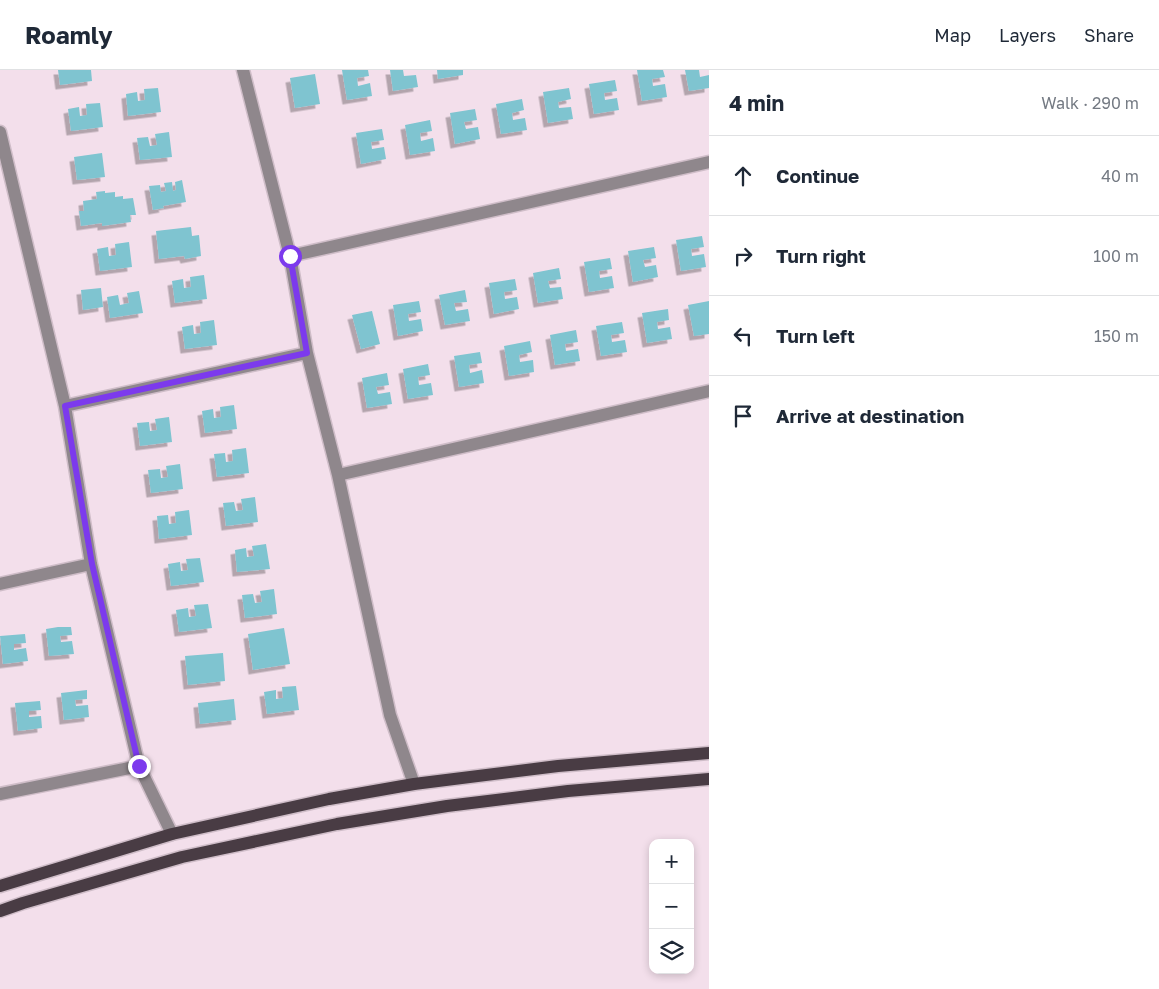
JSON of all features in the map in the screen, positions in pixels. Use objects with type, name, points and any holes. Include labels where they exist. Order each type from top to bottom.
[{"type":"main road","points":[[0,886],[172,834],[329,799],[414,784],[558,766],[709,752]]},
{"type":"main road","points":[[0,911],[182,857],[337,824],[447,806],[568,792],[709,779]]},
{"type":"street","points":[[243,70],[290,256],[307,353],[338,476],[390,715],[414,784]]},
{"type":"street","points":[[0,132],[65,406],[92,564],[139,766],[172,834]]},
{"type":"street","points":[[290,256],[709,162]]},
{"type":"street","points":[[65,406],[307,353]]},
{"type":"street","points":[[338,476],[709,391]]},
{"type":"street","points":[[0,584],[92,564]]},
{"type":"street","points":[[0,794],[139,766]]},
{"type":"building","points":[[58,70],[91,70],[92,81],[60,85]]},
{"type":"building","points":[[342,70],[368,70],[369,76],[357,78],[358,86],[370,83],[372,96],[347,100]]},
{"type":"building","points":[[390,70],[403,70],[404,76],[416,75],[418,87],[393,91]]},
{"type":"building","points":[[437,70],[463,70],[463,75],[438,79]]},
{"type":"building","points":[[637,70],[663,70],[665,77],[652,79],[653,86],[665,84],[667,97],[642,101]]},
{"type":"building","points":[[685,70],[699,70],[700,77],[709,75],[709,88],[689,91]]},
{"type":"building","points":[[315,74],[320,104],[295,108],[290,78]]},
{"type":"building","points":[[615,80],[617,91],[604,93],[605,100],[617,98],[619,110],[594,114],[589,84]]},
{"type":"building","points":[[158,88],[161,112],[128,116],[126,94],[137,92],[138,101],[145,100],[144,89]]},
{"type":"building","points":[[569,88],[571,99],[558,102],[559,108],[571,107],[573,119],[548,123],[543,92]]},
{"type":"building","points":[[522,99],[524,110],[512,113],[513,120],[525,118],[527,130],[501,134],[496,104]]},
{"type":"building","points":[[100,103],[103,127],[71,131],[68,109],[79,107],[80,116],[87,115],[86,104]]},
{"type":"building","points":[[475,109],[477,120],[464,122],[466,129],[478,127],[480,139],[455,144],[450,113]]},
{"type":"building","points":[[430,120],[432,131],[420,133],[421,141],[433,138],[435,151],[410,155],[405,125]]},
{"type":"building","points":[[382,129],[384,140],[371,142],[372,149],[384,147],[386,159],[361,164],[356,133]]},
{"type":"building","points":[[169,132],[172,157],[140,160],[137,138],[148,137],[150,146],[157,145],[155,134]]},
{"type":"building","points":[[102,153],[105,177],[77,180],[74,157]]},
{"type":"building","points":[[182,180],[186,202],[163,206],[164,208],[153,210],[149,186],[160,185],[161,192],[166,191],[164,183],[172,182],[173,191],[176,190],[175,182]]},
{"type":"building","points":[[105,191],[105,193],[115,192],[115,197],[123,196],[123,199],[133,198],[136,215],[130,215],[131,222],[102,226],[102,223],[81,226],[79,211],[84,211],[83,201],[97,199],[96,192]]},
{"type":"building","points":[[191,227],[192,236],[199,235],[201,256],[185,259],[184,256],[159,259],[156,231]]},
{"type":"building","points":[[702,236],[704,247],[691,249],[692,256],[704,254],[706,267],[681,271],[676,240]]},
{"type":"building","points":[[129,242],[132,267],[100,271],[97,249],[108,247],[109,256],[116,255],[115,244]]},
{"type":"building","points":[[654,247],[656,258],[643,260],[645,267],[656,265],[658,277],[633,282],[628,251]]},
{"type":"building","points":[[610,258],[612,269],[599,271],[600,278],[612,276],[614,288],[589,292],[584,262]]},
{"type":"building","points":[[559,268],[561,279],[548,281],[550,288],[561,287],[563,299],[538,303],[533,273]]},
{"type":"building","points":[[204,275],[207,299],[175,303],[172,281],[183,279],[184,288],[191,287],[190,277]]},
{"type":"building","points":[[515,279],[517,290],[504,292],[505,299],[517,297],[519,309],[494,314],[489,283]]},
{"type":"building","points":[[101,288],[103,307],[83,310],[81,290]]},
{"type":"building","points":[[465,290],[467,302],[454,303],[456,311],[468,309],[470,321],[445,325],[439,295]]},
{"type":"building","points":[[139,291],[143,313],[110,318],[107,297],[118,295],[120,305],[129,303],[127,293]]},
{"type":"building","points":[[419,301],[421,312],[408,314],[409,321],[421,319],[423,331],[398,336],[393,305]]},
{"type":"building","points":[[709,301],[709,334],[694,336],[688,305]]},
{"type":"building","points":[[668,309],[669,320],[657,322],[658,329],[670,327],[672,339],[647,343],[642,313]]},
{"type":"building","points":[[372,311],[380,344],[361,349],[352,315]]},
{"type":"building","points":[[214,320],[217,345],[185,349],[182,327],[193,325],[194,334],[201,333],[200,322]]},
{"type":"building","points":[[622,322],[624,333],[611,335],[612,342],[625,340],[627,352],[601,356],[596,326]]},
{"type":"building","points":[[576,330],[578,342],[565,344],[566,351],[578,349],[580,361],[555,365],[550,335]]},
{"type":"building","points":[[530,341],[532,352],[519,355],[520,362],[533,360],[534,372],[509,376],[504,346]]},
{"type":"building","points":[[480,352],[482,363],[469,365],[470,373],[482,370],[484,383],[459,387],[454,356]]},
{"type":"building","points":[[428,364],[430,375],[418,377],[419,385],[431,383],[433,395],[408,399],[403,369]]},
{"type":"building","points":[[387,373],[389,385],[376,387],[378,394],[390,392],[392,404],[367,408],[362,378]]},
{"type":"building","points":[[234,405],[237,429],[205,433],[202,411],[213,409],[214,418],[221,417],[220,407]]},
{"type":"building","points":[[169,417],[172,442],[140,446],[137,423],[149,422],[150,431],[157,430],[155,419]]},
{"type":"building","points":[[246,448],[249,473],[217,477],[214,454],[225,453],[226,462],[233,461],[232,450]]},
{"type":"building","points":[[180,464],[183,489],[151,493],[148,470],[160,469],[161,478],[168,477],[166,466]]},
{"type":"building","points":[[255,497],[258,522],[226,526],[223,503],[234,502],[236,511],[243,510],[241,499]]},
{"type":"building","points":[[189,510],[192,535],[159,539],[157,516],[168,515],[169,524],[176,523],[175,512]]},
{"type":"building","points":[[266,544],[270,569],[237,572],[235,550],[246,548],[247,557],[254,556],[252,546]]},
{"type":"building","points":[[200,558],[204,582],[171,586],[168,564],[180,562],[181,571],[188,570],[186,559]]},
{"type":"building","points":[[274,589],[277,614],[245,618],[242,595],[253,594],[255,603],[262,602],[260,591]]},
{"type":"building","points":[[208,604],[212,628],[179,632],[176,610],[188,608],[189,617],[196,616],[194,605]]},
{"type":"building","points":[[71,627],[72,635],[60,636],[61,642],[72,641],[74,654],[49,656],[46,629]]},
{"type":"building","points":[[284,628],[290,664],[253,670],[248,634]]},
{"type":"building","points":[[25,634],[26,643],[14,644],[14,650],[26,648],[28,661],[3,664],[0,636]]},
{"type":"building","points":[[223,653],[225,681],[188,685],[185,656]]},
{"type":"building","points":[[296,686],[299,710],[267,714],[264,692],[276,690],[276,699],[283,698],[282,687]]},
{"type":"building","points":[[87,690],[87,699],[75,700],[76,706],[88,705],[89,717],[64,720],[61,693]]},
{"type":"building","points":[[234,699],[236,720],[200,724],[198,703]]},
{"type":"building","points":[[40,701],[41,710],[29,711],[29,717],[41,716],[42,728],[18,731],[15,703]]},
{"type":"route","points":[[139,766],[92,564],[65,406],[307,353],[290,256]]}]
